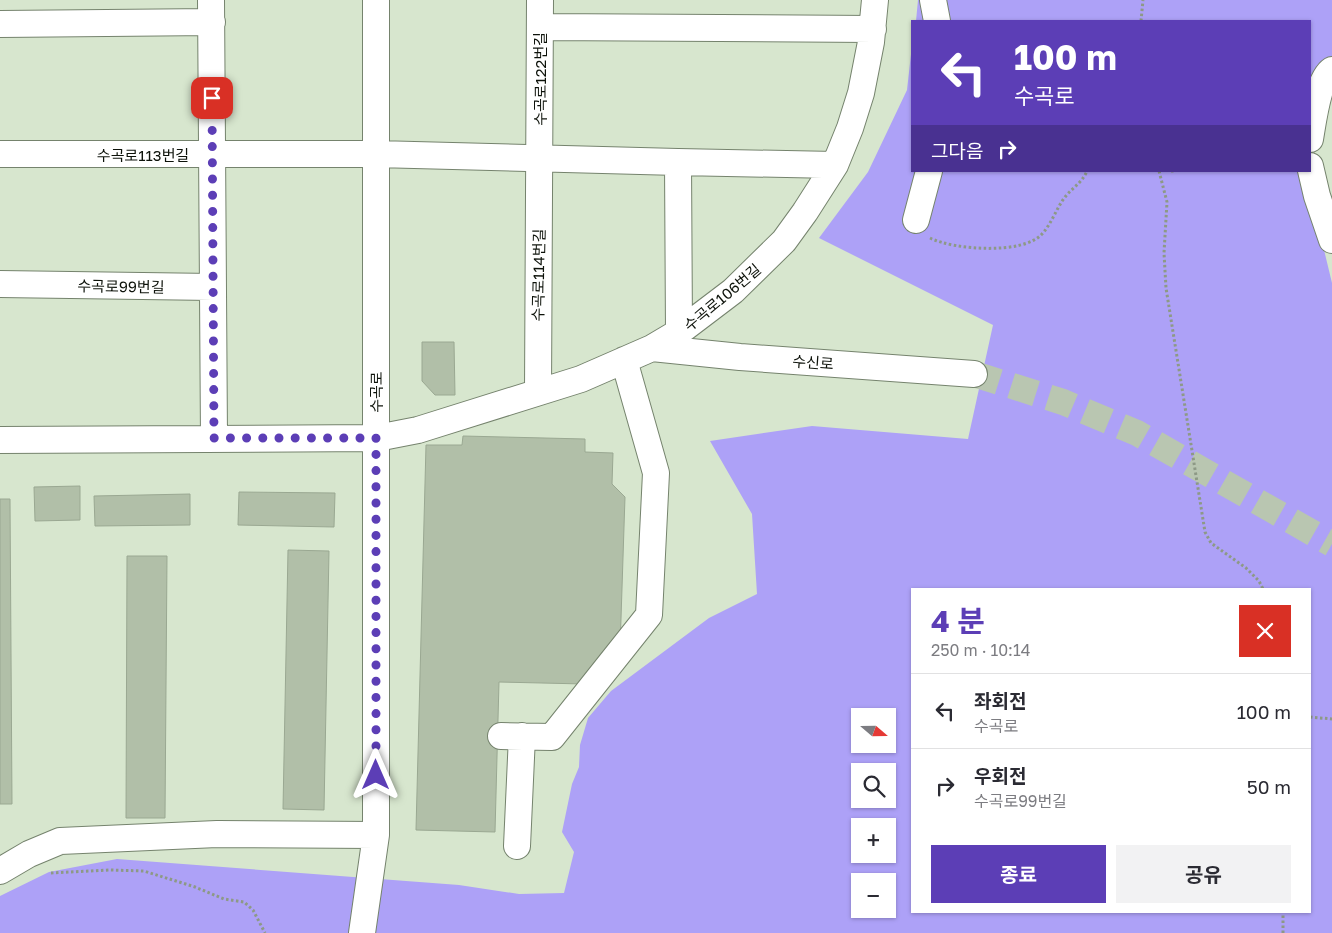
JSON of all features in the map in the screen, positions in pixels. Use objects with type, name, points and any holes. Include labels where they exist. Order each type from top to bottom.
[{"type":"street","name":"수곡로","points":[[362,933],[376,835],[376,0]]},
{"type":"street","name":"수곡로122번길","points":[[540,0],[540,158]]},
{"type":"street","name":"수곡로106번길","points":[[376,438],[418,430],[581,379],[652,348],[679,332],[733,291],[784,241],[835,165],[850,128],[868,65],[875,0]]},
{"type":"street","points":[[933,0],[937,20]]},
{"type":"street","points":[[0,24],[31,24],[212,11],[214,438]]},
{"type":"street","points":[[540,26],[873,29]]},
{"type":"street","points":[[1311,133],[1315,108],[1327,73],[1332,70]]},
{"type":"street","name":"수곡로113번길","points":[[0,154],[376,154]]},
{"type":"street","points":[[376,154],[835,165]]},
{"type":"street","name":"수곡로114번길","points":[[538,391],[540,158]]},
{"type":"street","points":[[678,162],[679,332]]},
{"type":"street","points":[[1311,170],[1317,196],[1332,240]]},
{"type":"street","points":[[916,220],[929,172]]},
{"type":"street","name":"수곡로99번길","points":[[0,284],[213,287]]},
{"type":"street","name":"수신로","points":[[652,348],[740,357],[974,374]]},
{"type":"street","points":[[517,846],[512,736],[552,737],[649,615],[656,473],[624,360]]},
{"type":"street","points":[[0,440],[376,438]]},
{"type":"street","points":[[5,868],[28,854],[60,841],[216,834],[376,835]]},
{"type":"path","points":[[1142,20],[1143,0]]},
{"type":"path","points":[[916,220],[922,232],[931,240],[987,248],[1028,244],[1041,235],[1066,196],[1084,179],[1087,172]]},
{"type":"path","points":[[1159,172],[1166,202],[1164,253],[1166,288],[1205,532],[1211,543],[1246,568],[1259,581],[1262,588]]},
{"type":"path","points":[[1311,717],[1332,719]]},
{"type":"path","points":[[5,868],[44,873],[110,870],[144,871],[195,887],[224,899],[244,902],[253,910],[265,933]]},
{"type":"path","points":[[1283,913],[1283,933]]},
{"type":"shaded area","points":[[918,0],[1332,0],[1332,58],[1311,100],[1311,20],[916,20]]},
{"type":"shaded area","points":[[911,54],[911,172],[1305,172],[1332,283],[1332,933],[0,933],[0,896],[49,872],[117,859],[459,885],[519,894],[564,893],[574,852],[562,832],[572,784],[579,767],[580,745],[588,718],[611,691],[709,618],[757,594],[752,514],[710,441],[812,426],[968,439],[993,325],[819,238],[868,172],[907,90]]},
{"type":"building","points":[[422,342],[454,342],[455,395],[435,395],[422,381]]},
{"type":"building","points":[[463,436],[585,439],[585,452],[613,453],[612,484],[625,497],[620,649],[603,651],[582,679],[584,684],[499,682],[495,832],[416,830],[426,445],[462,445]]},
{"type":"building","points":[[80,486],[80,520],[35,521],[34,487]]},
{"type":"building","points":[[239,492],[335,493],[334,527],[238,525]]},
{"type":"building","points":[[190,494],[190,525],[95,526],[94,496]]},
{"type":"building","points":[[0,499],[10,499],[12,804],[0,804]]},
{"type":"building","points":[[288,550],[329,551],[324,810],[283,809]]},
{"type":"building","points":[[127,556],[167,556],[165,818],[126,818]]},
{"type":"tunnel","points":[[974,374],[1063,402],[1137,433],[1332,544]]},
{"type":"route","points":[[212,98],[214,438],[376,438],[376,775]]}]
